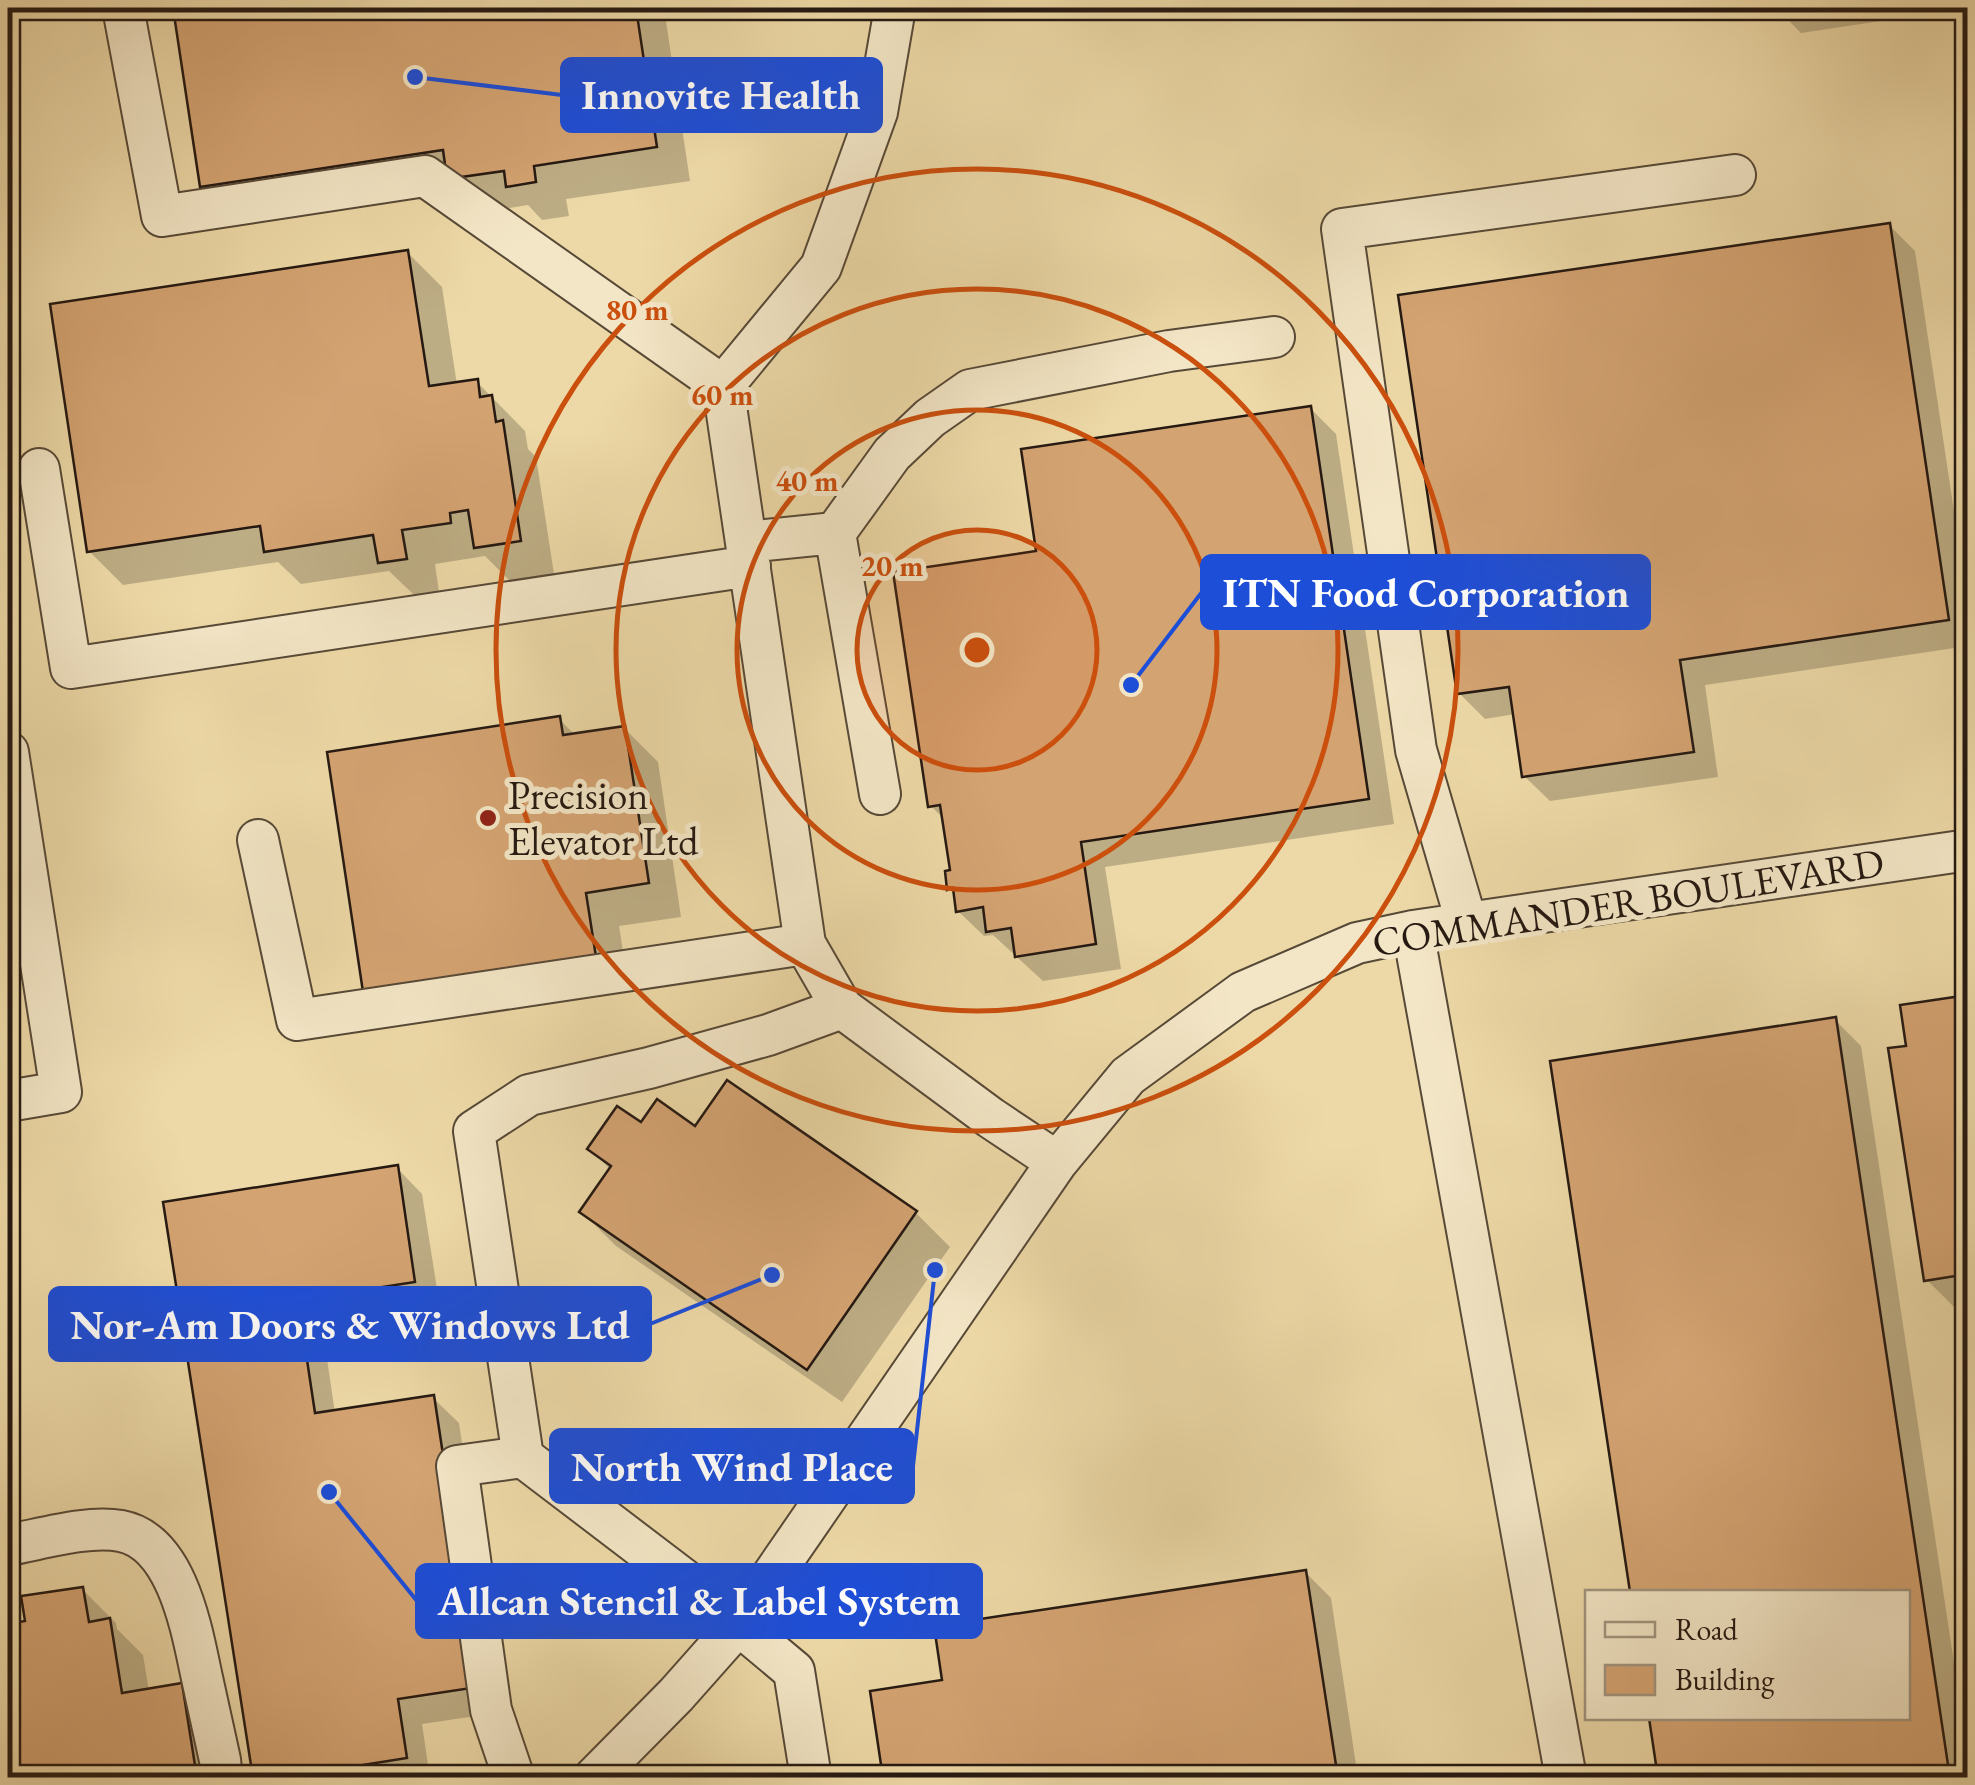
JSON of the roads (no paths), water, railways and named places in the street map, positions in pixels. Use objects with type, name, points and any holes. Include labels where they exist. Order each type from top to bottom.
[{"type":"street","points":[[123,8],[162,216],[425,176],[723,386],[806,944],[842,1008],[1057,1162]]},
{"type":"street","points":[[723,386],[821,267],[878,112],[896,8]]},
{"type":"street","points":[[1467,924],[1416,750],[1342,229],[1735,175]]},
{"type":"street","points":[[39,468],[71,668],[748,554],[836,532],[892,454],[930,418],[970,390],[1169,351],[1274,336]]},
{"type":"street","points":[[836,532],[880,794]]},
{"type":"street","points":[[8,752],[20,913],[61,1092],[8,1101]]},
{"type":"street","points":[[258,840],[297,1020],[806,944]]},
{"type":"street","name":"COMMANDER BOULEVARD","points":[[594,1778],[676,1696],[739,1624],[1057,1162],[1128,1076],[1243,992],[1357,943],[1413,931],[1968,850]]},
{"type":"street","points":[[1413,931],[1566,1778]]},
{"type":"street","points":[[523,1458],[474,1132],[529,1094],[649,1068],[768,1035],[842,1008]]},
{"type":"street","points":[[514,1778],[491,1710],[457,1466],[523,1458],[692,1585],[794,1672],[811,1778]]},
{"type":"street","points":[[8,1545],[92,1530],[124,1532],[149,1544],[168,1569],[188,1612],[222,1778]]},
{"type":"place","name":"Innovite Health","points":[[415,77]]},
{"type":"place","name":"ITN Food Corporation","points":[[1131,685]]},
{"type":"place","name":"Precision Elevator Ltd","points":[[488,818]]},
{"type":"place","name":"North Wind Place","points":[[935,1270]]},
{"type":"place","name":"Nor-Am Doors & Windows Ltd","points":[[772,1275]]},
{"type":"place","name":"Allcan Stencil & Label System","points":[[329,1492]]}]
